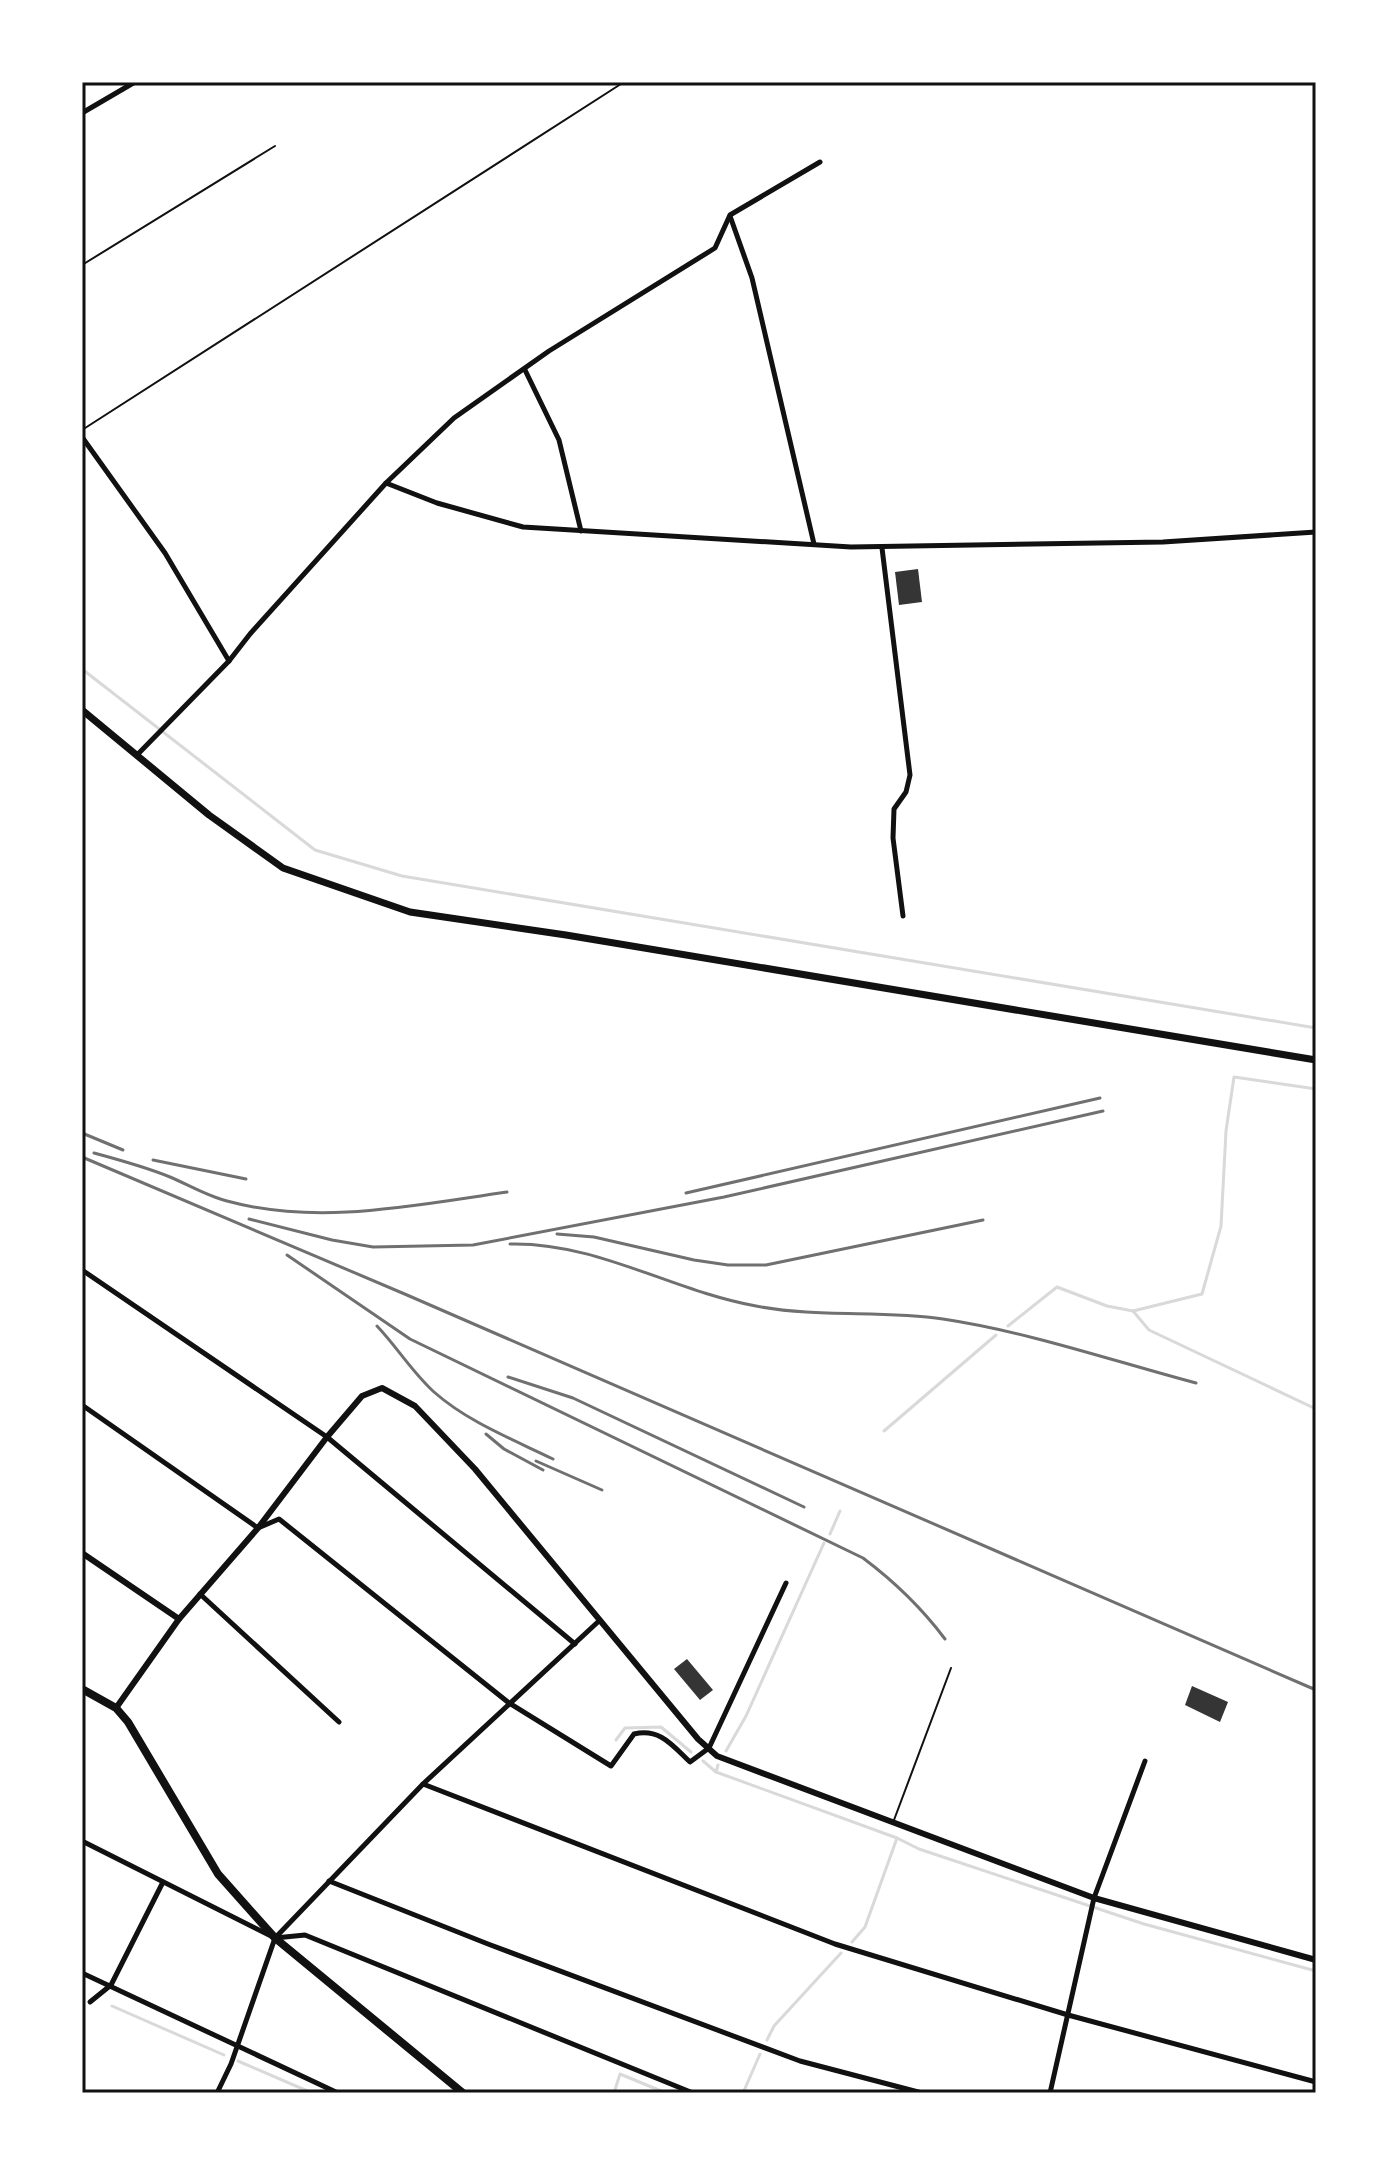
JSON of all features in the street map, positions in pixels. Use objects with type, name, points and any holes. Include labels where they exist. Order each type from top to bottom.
[{"type":"main road","points":[[82,710],[209,815],[283,868],[410,912],[566,935],[1316,1060]]},
{"type":"main road","points":[[82,1689],[116,1708],[128,1722],[218,1874],[275,1938],[463,2093]]},
{"type":"street","points":[[82,113],[135,82]]},
{"type":"street","points":[[138,754],[229,661],[386,483],[454,418],[575,334],[715,248],[730,215],[820,162]]},
{"type":"street","points":[[730,215],[752,278],[814,544]]},
{"type":"street","points":[[525,370],[559,440],[581,531]]},
{"type":"street","points":[[82,437],[165,553],[229,661]]},
{"type":"street","points":[[386,483],[437,503],[523,527],[882,548],[1163,542],[1316,532]]},
{"type":"street","points":[[882,548],[910,775],[906,792],[894,809],[893,838],[903,916]]},
{"type":"street","points":[[82,1270],[327,1437],[575,1644]]},
{"type":"street","points":[[116,1708],[179,1619],[258,1528],[327,1437],[362,1396],[382,1388],[415,1406],[475,1469],[717,1756],[1094,1898],[1316,1960]]},
{"type":"street","points":[[82,1405],[258,1528]]},
{"type":"street","points":[[258,1528],[279,1519],[509,1703],[611,1766],[634,1734],[646,1731],[659,1733],[690,1762],[709,1748],[786,1583]]},
{"type":"street","points":[[82,1553],[179,1619]]},
{"type":"street","points":[[200,1594],[339,1722]]},
{"type":"street","points":[[217,2093],[275,1938],[423,1784],[600,1620]]},
{"type":"street","points":[[1050,2093],[1094,1898],[1145,1761]]},
{"type":"street","points":[[423,1784],[835,1944],[1068,2015],[1316,2082]]},
{"type":"street","points":[[82,1841],[275,1938],[305,1935],[693,2093]]},
{"type":"street","points":[[329,1881],[800,2061],[922,2093]]},
{"type":"street","points":[[90,2002],[111,1985],[163,1882]]},
{"type":"street","points":[[82,1973],[338,2093]]},
{"type":"lane","points":[[82,430],[624,82]]},
{"type":"lane","points":[[82,265],[275,146]]},
{"type":"lane","points":[[894,1822],[951,1668]]},
{"type":"building","points":[[918,569],[922,602],[899,605],[895,572]]},
{"type":"building","points":[[687,1659],[713,1690],[700,1700],[674,1669]]},
{"type":"building","points":[[1192,1686],[1228,1702],[1220,1722],[1185,1705]]},
{"type":"waterway","points":[[82,669],[315,850],[402,876],[1316,1028]]},
{"type":"waterway","points":[[1008,1326],[1057,1287],[1107,1306],[1133,1311],[1202,1294],[1221,1226],[1226,1131],[1234,1077],[1316,1089]]},
{"type":"waterway","points":[[1133,1311],[1149,1330],[1316,1409]]},
{"type":"waterway","points":[[884,1431],[996,1335]]},
{"type":"waterway","points":[[830,1534],[840,1511]]},
{"type":"waterway","points":[[726,1751],[746,1716],[824,1543]]},
{"type":"waterway","points":[[616,1740],[625,1728],[661,1727],[691,1752]]},
{"type":"waterway","points":[[703,1761],[716,1772]]},
{"type":"waterway","points":[[718,1765],[716,1772],[897,1838],[865,1927],[852,1942]]},
{"type":"waterway","points":[[897,1838],[919,1849],[1144,1924],[1316,1971]]},
{"type":"waterway","points":[[767,2040],[774,2026],[841,1953]]},
{"type":"waterway","points":[[112,2006],[224,2055]]},
{"type":"waterway","points":[[743,2093],[760,2054]]},
{"type":"waterway","points":[[238,2061],[312,2093]]},
{"type":"waterway","points":[[614,2093],[620,2074],[666,2093]]},
{"type":"railway","points":[[686,1193],[1100,1098]]},
{"type":"railway","points":[[249,1219],[373,1247],[473,1245],[724,1197],[1103,1111]]},
{"type":"railway","points":[[82,1133],[123,1150]]},
{"type":"railway","points":[[94,1153],[161,1173],[220,1199],[296,1212],[367,1211],[507,1192]]},
{"type":"railway","points":[[82,1157],[1316,1690]]},
{"type":"railway","points":[[153,1160],[246,1179]]},
{"type":"railway","points":[[557,1234],[594,1237],[694,1260],[728,1265],[766,1265],[983,1220]]},
{"type":"railway","points":[[510,1244],[542,1245],[573,1251],[694,1290],[756,1306],[802,1312],[920,1316],[975,1325],[1039,1339],[1196,1383]]},
{"type":"railway","points":[[287,1255],[410,1339],[863,1558],[907,1596],[945,1639]]},
{"type":"railway","points":[[377,1326],[419,1376],[447,1403],[491,1429],[553,1459]]},
{"type":"railway","points":[[508,1377],[573,1398],[804,1507]]},
{"type":"railway","points":[[486,1434],[504,1449],[543,1470]]},
{"type":"railway","points":[[536,1461],[602,1490]]}]
